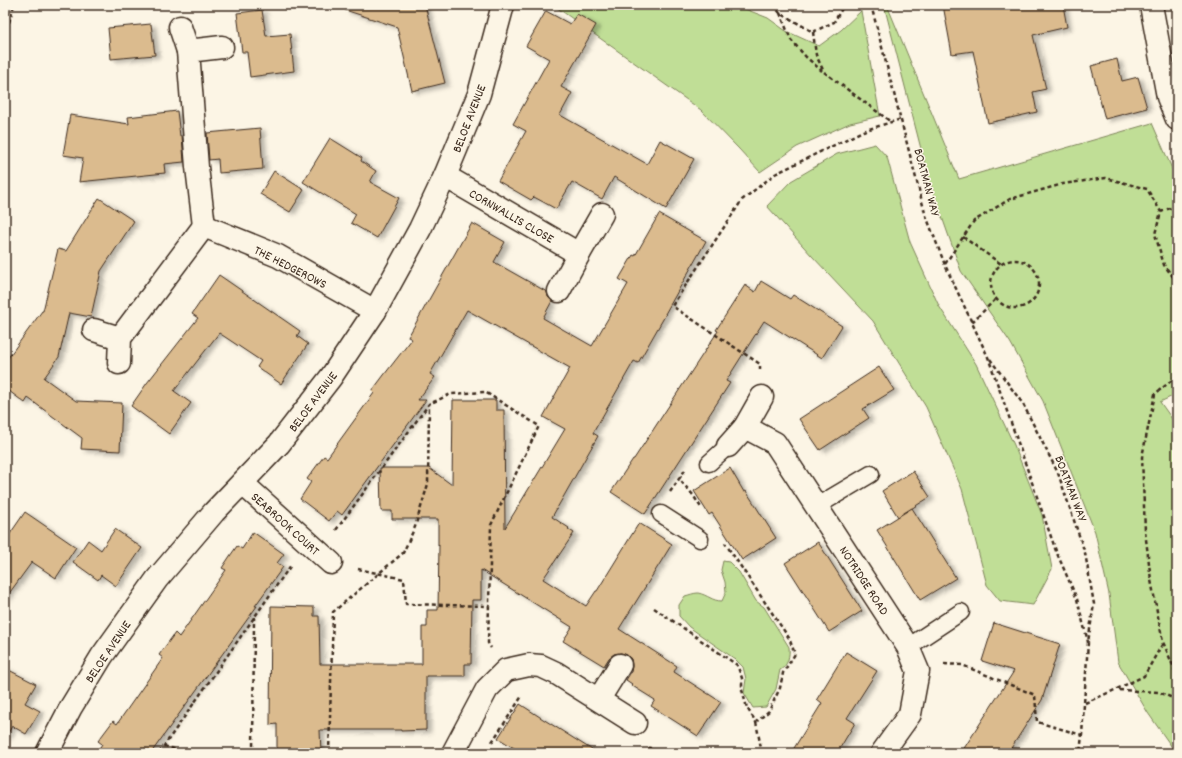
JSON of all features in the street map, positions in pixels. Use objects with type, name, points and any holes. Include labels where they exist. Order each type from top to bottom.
[{"type":"street","name":"BELOE AVENUE","points":[[47,753],[71,707],[102,656],[157,579],[214,512],[279,444],[330,377],[375,311],[420,229],[445,176],[479,94],[503,5]]},
{"type":"street","points":[[1151,5],[1177,119]]},
{"type":"street","points":[[119,363],[120,338],[204,226],[197,167],[188,51],[180,27]]},
{"type":"street","points":[[188,51],[222,47]]},
{"type":"street","name":"CORNWALLIS CLOSE","points":[[445,176],[579,254]]},
{"type":"street","points":[[559,291],[602,214]]},
{"type":"street","name":"THE HEDGEROWS","points":[[204,226],[278,256],[375,311]]},
{"type":"street","points":[[94,330],[120,338]]},
{"type":"street","points":[[728,446],[745,427],[762,397]]},
{"type":"street","name":"NOTRIDGE ROAD","points":[[745,427],[775,443],[908,647],[918,671]]},
{"type":"street","name":"SEABROOK COURT","points":[[242,483],[319,552]]},
{"type":"street","points":[[453,753],[487,689],[506,670],[530,665],[541,666],[556,673],[635,723]]},
{"type":"street","points":[[598,699],[620,665]]},
{"type":"street","points":[[882,753],[910,714],[918,671]]},
{"type":"lane","points":[[709,463],[728,446]]},
{"type":"lane","points":[[817,506],[871,474]]},
{"type":"lane","points":[[661,514],[700,539]]},
{"type":"lane","points":[[908,647],[961,612]]},
{"type":"path","points":[[5,36],[14,5]]},
{"type":"path","points":[[773,5],[780,13],[791,40],[806,57],[891,122]]},
{"type":"path","points":[[814,32],[834,22],[844,5]]},
{"type":"path","name":"BOATMAN WAY","points":[[871,5],[926,213],[945,264],[988,357],[1056,551],[1076,599],[1088,642]]},
{"type":"path","points":[[780,13],[814,32]]},
{"type":"path","points":[[814,32],[816,54],[824,72]]},
{"type":"path","points":[[762,397],[760,364],[672,306],[742,200],[775,174],[863,131],[901,119]]},
{"type":"path","points":[[945,264],[974,221],[1010,199],[1063,184],[1106,178],[1147,189],[1161,212],[1155,234],[1164,265],[1177,282]]},
{"type":"path","points":[[1161,212],[1177,205]]},
{"type":"path","points":[[963,237],[1002,264]]},
{"type":"path","points":[[1018,260],[1033,268],[1037,275],[1039,284],[1038,292],[1034,300],[1019,308],[1010,308],[1002,305],[996,299],[991,290],[991,280],[995,271],[1002,264],[1018,260]]},
{"type":"path","points":[[972,322],[996,299]]},
{"type":"path","name":"BOATMAN WAY","points":[[988,357],[1023,404],[1058,473],[1085,553],[1094,604],[1088,642],[1085,703],[1080,753]]},
{"type":"path","points":[[1177,376],[1155,394],[1142,457],[1146,538],[1151,580],[1163,642],[1177,676]]},
{"type":"path","points":[[159,753],[254,616],[319,552],[430,404],[451,394],[485,392],[539,426],[491,525],[488,642],[506,670]]},
{"type":"path","points":[[329,753],[333,612],[403,553],[415,528],[428,484],[430,404]]},
{"type":"path","points":[[723,540],[732,551],[789,638],[795,654],[784,673],[780,688],[769,711],[756,722]]},
{"type":"path","points":[[319,552],[379,574],[404,578],[406,604],[489,606]]},
{"type":"path","points":[[654,608],[737,665],[742,678],[742,690],[747,708],[756,722],[761,748],[758,753]]},
{"type":"path","points":[[253,753],[254,616]]},
{"type":"path","points":[[1085,703],[1117,690],[1144,676],[1163,642]]},
{"type":"path","points":[[918,671],[945,664],[962,665],[1035,695],[1037,722],[1082,735]]},
{"type":"path","points":[[490,746],[541,666]]},
{"type":"path","points":[[1117,690],[1159,692],[1177,700]]},
{"type":"path","points":[[164,746],[187,753]]},
{"type":"green space","points":[[555,5],[735,5],[768,18],[786,31],[819,46],[841,30],[861,11],[880,116],[850,123],[797,147],[760,172],[701,110]]},
{"type":"green space","points":[[884,5],[887,5],[959,179],[1152,123],[1177,180],[1177,394],[1160,402],[1177,426],[1177,753],[1148,713],[1118,662],[1109,594],[1095,532],[1043,401],[1010,342],[961,271],[929,180]]},
{"type":"green space","points":[[875,144],[887,157],[910,242],[939,306],[976,364],[1014,445],[1042,515],[1052,569],[1033,605],[1000,601],[987,585],[962,489],[926,407],[873,321],[767,206],[791,181],[837,154]]},
{"type":"green space","points":[[723,561],[729,562],[739,572],[756,601],[764,607],[789,647],[788,660],[785,666],[780,670],[776,689],[766,707],[753,708],[744,693],[746,679],[743,667],[735,659],[689,627],[679,616],[679,605],[685,596],[698,593],[715,600],[722,601],[726,592],[725,582],[721,570]]},
{"type":"building","points":[[346,5],[425,5],[445,83],[412,91],[397,27],[345,10]]},
{"type":"building","points":[[943,5],[1063,5],[1067,27],[1033,35],[1046,89],[1033,92],[1037,112],[988,123],[973,51],[952,54]]},
{"type":"building","points":[[262,10],[266,36],[290,34],[294,71],[250,77],[247,52],[242,52],[237,13]]},
{"type":"building","points":[[546,11],[570,24],[577,14],[596,25],[561,87],[572,93],[560,115],[647,164],[660,140],[694,159],[666,209],[614,177],[602,199],[572,182],[556,209],[534,197],[531,200],[498,181],[526,131],[513,124],[549,59],[526,46]]},
{"type":"building","points":[[151,24],[155,55],[111,59],[108,28]]},
{"type":"building","points":[[1117,59],[1122,81],[1138,77],[1147,108],[1105,119],[1091,66]]},
{"type":"building","points":[[177,111],[180,136],[182,136],[184,162],[164,164],[165,173],[79,182],[83,158],[63,155],[70,115],[129,124],[128,117]]},
{"type":"building","points":[[260,128],[263,169],[219,173],[218,159],[209,160],[207,133]]},
{"type":"building","points":[[330,138],[362,158],[361,161],[376,171],[370,182],[399,198],[377,238],[351,223],[356,214],[303,182]]},
{"type":"building","points":[[274,171],[304,190],[290,212],[260,194]]},
{"type":"building","points":[[99,198],[134,221],[101,271],[91,317],[69,313],[59,357],[44,378],[76,401],[122,403],[120,451],[81,449],[82,438],[28,398],[25,403],[5,388],[5,362],[43,311],[58,249],[66,251]]},
{"type":"building","points":[[659,214],[706,241],[638,363],[634,361],[593,433],[598,436],[552,517],[574,533],[543,579],[586,606],[639,523],[672,544],[619,629],[677,666],[674,672],[721,702],[698,736],[651,706],[655,700],[631,685],[632,684],[626,680],[631,672],[632,666],[631,659],[627,655],[621,653],[614,654],[609,658],[604,666],[563,641],[572,627],[481,570],[481,600],[472,600],[471,664],[465,664],[465,676],[426,676],[426,730],[320,730],[321,753],[277,753],[277,724],[270,725],[271,606],[314,607],[314,616],[319,616],[320,664],[422,664],[422,627],[427,627],[427,610],[438,610],[438,519],[392,519],[392,511],[381,511],[380,468],[429,468],[452,485],[453,400],[496,400],[496,410],[504,410],[505,528],[565,429],[543,417],[570,368],[467,310],[430,374],[435,377],[418,400],[426,400],[342,515],[337,511],[329,521],[300,499],[311,482],[307,479],[324,456],[327,458],[374,393],[372,391],[412,339],[408,337],[472,223],[505,242],[494,262],[547,292],[548,297],[552,301],[543,318],[592,346],[628,284],[619,279],[633,255],[635,256]]},
{"type":"building","points":[[219,275],[300,331],[297,336],[308,344],[281,384],[257,367],[261,361],[219,333],[174,391],[191,403],[169,434],[131,406],[147,383],[198,318],[192,314]]},
{"type":"building","points":[[761,281],[790,299],[793,295],[842,326],[822,358],[764,321],[726,381],[730,383],[645,514],[611,492],[718,331],[716,330],[745,285],[755,292]]},
{"type":"building","points":[[879,367],[894,390],[863,409],[869,418],[820,450],[799,419]]},
{"type":"building","points":[[730,468],[744,492],[746,491],[776,538],[742,560],[712,513],[709,515],[694,491]]},
{"type":"building","points":[[913,471],[930,497],[898,517],[882,491]]},
{"type":"building","points":[[912,508],[956,578],[920,600],[877,530]]},
{"type":"building","points":[[25,512],[76,547],[56,578],[32,562],[5,599],[5,541]]},
{"type":"building","points":[[115,529],[142,548],[116,586],[101,575],[98,580],[73,562],[88,540],[101,550]]},
{"type":"building","points":[[253,532],[284,554],[277,563],[283,567],[255,606],[257,606],[151,753],[96,753],[102,744],[98,741],[113,721],[117,724],[163,658],[159,655],[175,633],[179,637],[226,570],[222,568],[237,546],[242,549]]},
{"type":"building","points":[[818,542],[862,611],[829,632],[785,563]]},
{"type":"building","points":[[994,623],[1060,644],[1042,700],[1008,753],[961,753],[1014,671],[982,661]]},
{"type":"building","points":[[846,652],[877,671],[847,718],[855,723],[837,753],[791,753],[822,703],[817,699]]},
{"type":"building","points":[[5,668],[36,684],[25,703],[40,711],[26,734],[12,726],[5,739]]},
{"type":"building","points":[[520,704],[597,753],[522,753],[498,738]]}]
